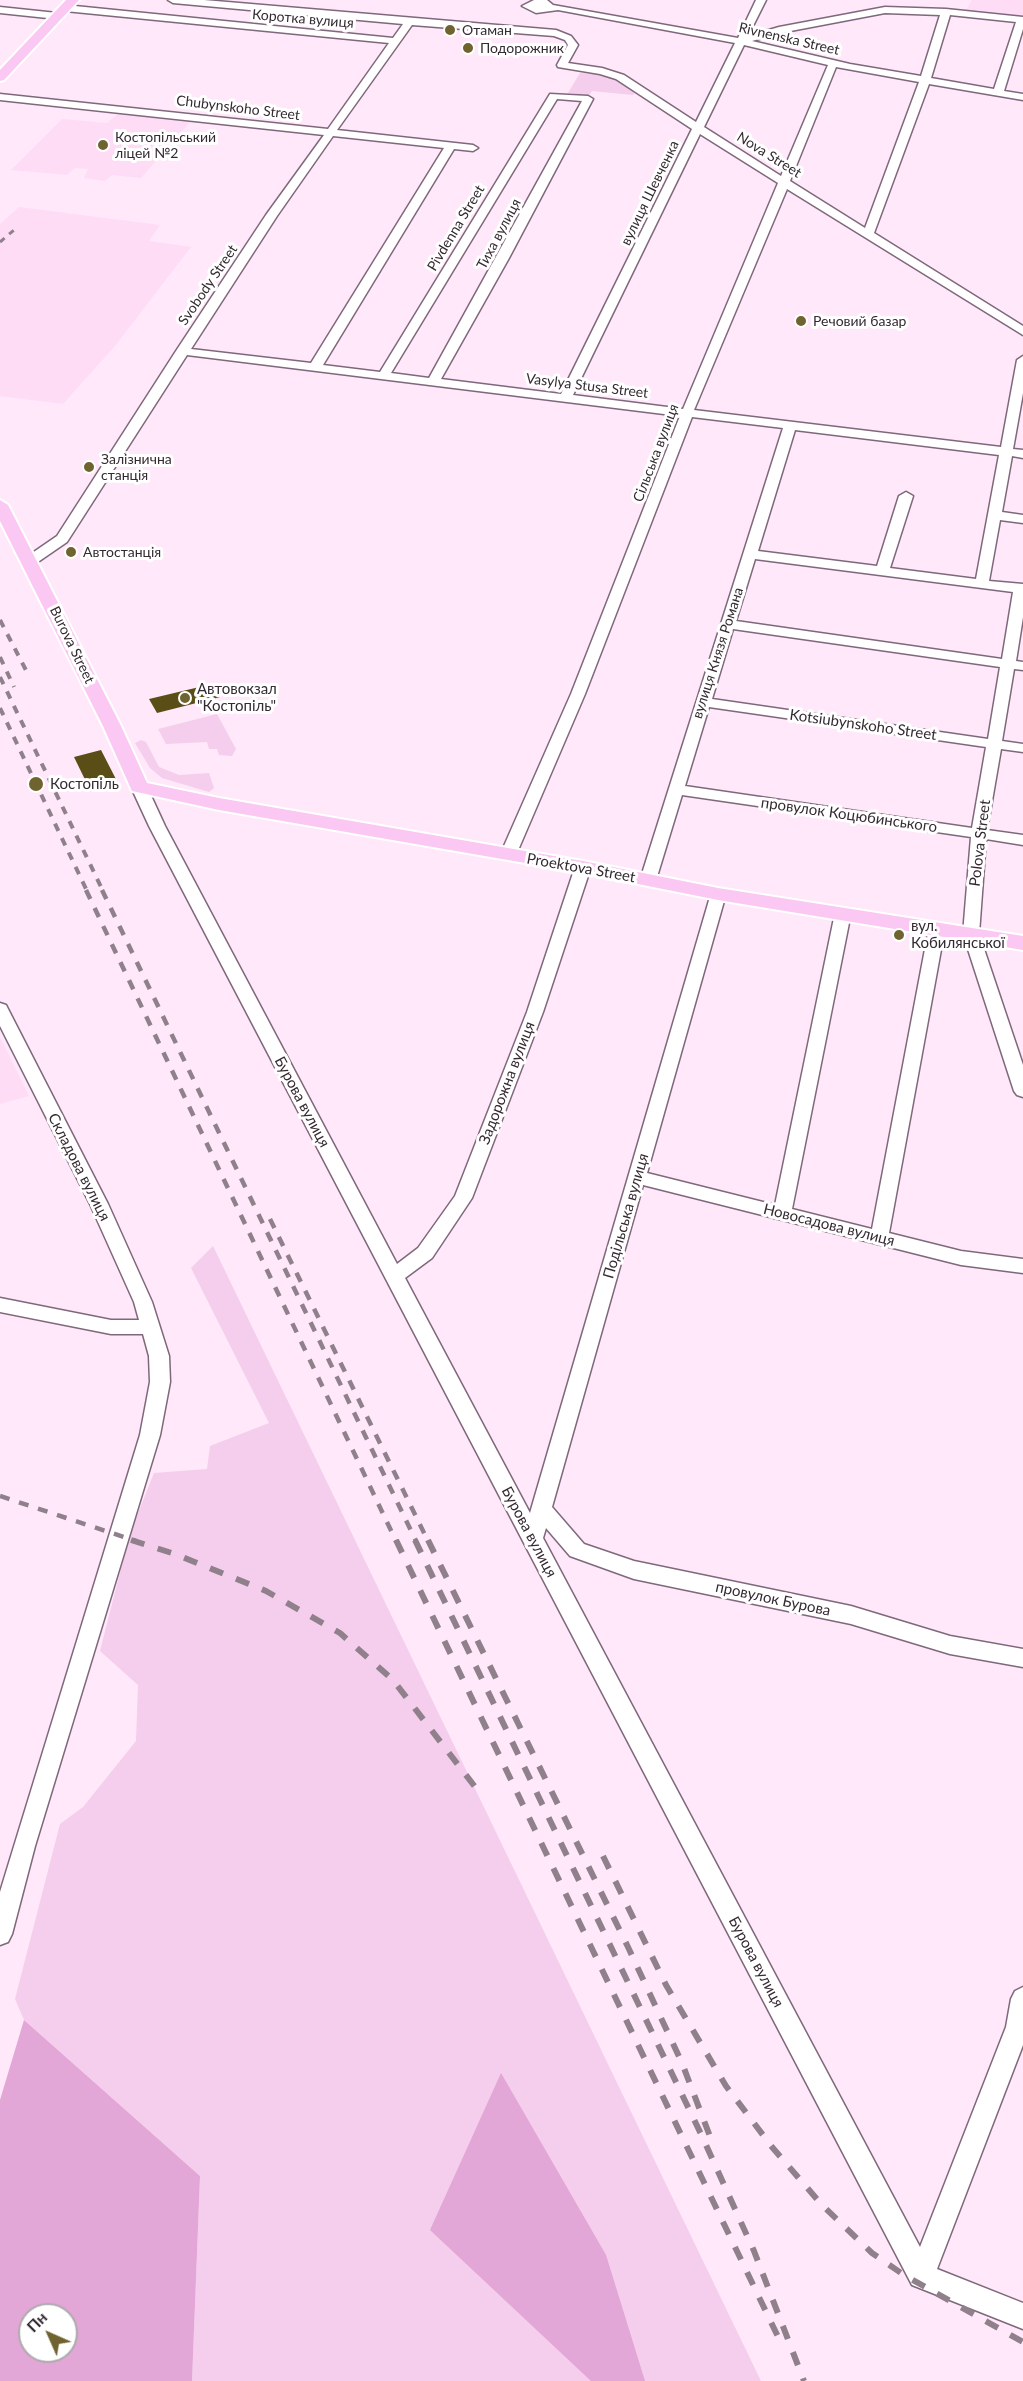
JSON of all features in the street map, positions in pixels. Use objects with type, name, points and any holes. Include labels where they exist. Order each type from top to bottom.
[{"type":"main road","points":[[0,77],[65,8]]},
{"type":"main road","name":"Burova Street","points":[[0,505],[112,726],[139,787]]},
{"type":"main road","name":"Proektova Street","points":[[139,787],[219,804],[583,867],[718,894],[1023,943]]},
{"type":"street","name":"Nova Street","points":[[173,0],[556,33],[568,38],[573,45],[562,65],[602,71],[620,77],[1023,331]]},
{"type":"street","points":[[305,13],[316,0]]},
{"type":"street","name":"вулиця Шевченка","points":[[565,398],[761,0]]},
{"type":"street","points":[[961,14],[970,0]]},
{"type":"street","points":[[520,30],[533,4]]},
{"type":"street","name":"Rivnenska Street","points":[[533,4],[543,9],[549,6],[739,41],[833,64],[1023,97]]},
{"type":"street","name":"Коротка вулиця","points":[[0,10],[65,8],[396,41]]},
{"type":"street","points":[[739,41],[857,14],[885,10],[946,12],[1022,20],[998,92]]},
{"type":"street","points":[[868,235],[925,80],[946,12]]},
{"type":"street","name":"Svobody Street","points":[[30,561],[62,539],[272,215],[409,22]]},
{"type":"street","name":"Сільська вулиця","points":[[508,855],[578,694],[687,413],[833,64]]},
{"type":"street","name":"Тиха вулиця","points":[[433,382],[503,258],[588,99],[554,96]]},
{"type":"street","name":"Pivdenna Street","points":[[384,375],[554,96]]},
{"type":"street","name":"Chubynskoho Street","points":[[0,97],[473,148]]},
{"type":"street","points":[[315,367],[451,146]]},
{"type":"street","name":"Vasylya Stusa Street","points":[[182,351],[1023,454]]},
{"type":"street","points":[[982,584],[1023,360]]},
{"type":"street","name":"вулиця Князя Романа","points":[[648,880],[790,426]]},
{"type":"street","points":[[882,571],[906,496]]},
{"type":"street","points":[[994,515],[1023,519]]},
{"type":"street","points":[[749,554],[1022,589]]},
{"type":"street","name":"Polova Street","points":[[1022,589],[1015,664],[994,744],[979,834],[971,934],[1023,1091]]},
{"type":"street","points":[[727,624],[1015,664]]},
{"type":"street","name":"Kotsiubynskoho Street","points":[[703,702],[1023,748]]},
{"type":"street","name":"Бурова вулиця","points":[[139,787],[162,836],[921,2276]]},
{"type":"street","name":"провулок Коцюбинського","points":[[675,789],[1023,840]]},
{"type":"street","name":"Задорожна вулиця","points":[[395,1276],[425,1253],[463,1198],[535,1012],[583,867]]},
{"type":"street","name":"Подільська вулиця","points":[[532,1537],[718,894]]},
{"type":"street","points":[[782,1214],[843,913]]},
{"type":"street","points":[[879,1238],[937,928]]},
{"type":"street","name":"Складова вулиця","points":[[0,1009],[6,1034],[99,1204],[152,1327],[159,1356],[160,1382],[150,1435],[24,1846],[0,1934]]},
{"type":"street","name":"Новосадова вулиця","points":[[637,1177],[961,1258],[1023,1266]]},
{"type":"street","points":[[0,1305],[111,1327],[152,1327]]},
{"type":"street","name":"провулок Бурова","points":[[541,1509],[577,1550],[634,1570],[851,1615],[950,1645],[1023,1658]]},
{"type":"street","points":[[1023,1999],[1021,2026],[921,2276],[1023,2316]]},
{"type":"shaded area","points":[[972,0],[1023,0],[1023,20],[964,14]]},
{"type":"shaded area","points":[[580,73],[608,75],[636,90],[633,95],[592,91],[589,95],[568,93]]},
{"type":"shaded area","name":"Костопільський ліцей №2","points":[[119,113],[192,120],[141,178],[112,175],[105,181],[84,178],[88,169],[75,168],[67,175],[11,170],[62,119],[107,123]]},
{"type":"shaded area","points":[[19,207],[160,225],[149,241],[191,247],[115,346],[63,404],[0,396],[0,224]]},
{"type":"shaded area","points":[[217,714],[236,749],[232,756],[219,755],[217,749],[209,749],[207,742],[166,744],[158,729]]},
{"type":"shaded area","points":[[141,740],[146,742],[159,767],[179,775],[209,773],[214,788],[209,792],[162,778],[150,768],[135,743]]},
{"type":"shaded area","points":[[0,1040],[29,1096],[0,1104]]},
{"type":"shaded area","points":[[213,1246],[761,2381],[192,2381],[200,2176],[24,2020],[15,1999],[60,1824],[83,1807],[136,1741],[138,1685],[100,1651],[130,1533],[154,1473],[207,1469],[210,1446],[269,1423],[191,1268]]},
{"type":"shaded area","points":[[24,2020],[200,2176],[192,2381],[0,2381],[0,2100]]},
{"type":"shaded area","points":[[501,2073],[606,2255],[645,2381],[591,2381],[430,2230]]},
{"type":"building","name":"Автовокзал \"Костопіль\"","points":[[212,684],[220,697],[157,713],[149,699]]},
{"type":"building","name":"Костопіль","points":[[101,750],[119,785],[91,792],[74,757]]},
{"type":"railway","points":[[0,242],[14,230]]},
{"type":"railway","points":[[0,620],[29,676]]},
{"type":"railway","points":[[0,657],[14,687]]},
{"type":"railway","points":[[0,677],[103,891]]},
{"type":"railway","points":[[0,708],[87,891]]},
{"type":"railway","points":[[86,890],[396,1541]]},
{"type":"railway","points":[[102,890],[416,1541]]},
{"type":"railway","points":[[270,1219],[428,1541]]},
{"type":"railway","points":[[0,1496],[136,1541]]},
{"type":"railway","points":[[131,1540],[175,1554],[266,1591],[340,1633],[393,1680],[482,1796]]},
{"type":"railway","points":[[396,1540],[781,2343]]},
{"type":"railway","points":[[415,1540],[701,2134],[754,2251],[804,2381]]},
{"type":"railway","points":[[428,1540],[628,1947],[682,2063],[711,2139]]},
{"type":"railway","points":[[603,1856],[666,1985],[726,2086],[772,2147],[822,2205],[872,2253],[904,2275],[1023,2342]]},
{"type":"place","name":"Отаман","points":[[450,30]]},
{"type":"place","name":"Подорожник","points":[[468,48]]},
{"type":"place","name":"Костопільський ліцей №2","points":[[103,145]]},
{"type":"place","name":"Речовий базар","points":[[801,321]]},
{"type":"place","name":"Залізнична станція","points":[[89,467]]},
{"type":"place","name":"Автостанція","points":[[71,552]]},
{"type":"place","name":"Автовокзал \"Костопіль\"","points":[[185,698]]},
{"type":"place","name":"Костопіль","points":[[36,784]]},
{"type":"place","name":"вул. Кобилянської","points":[[899,935]]}]
